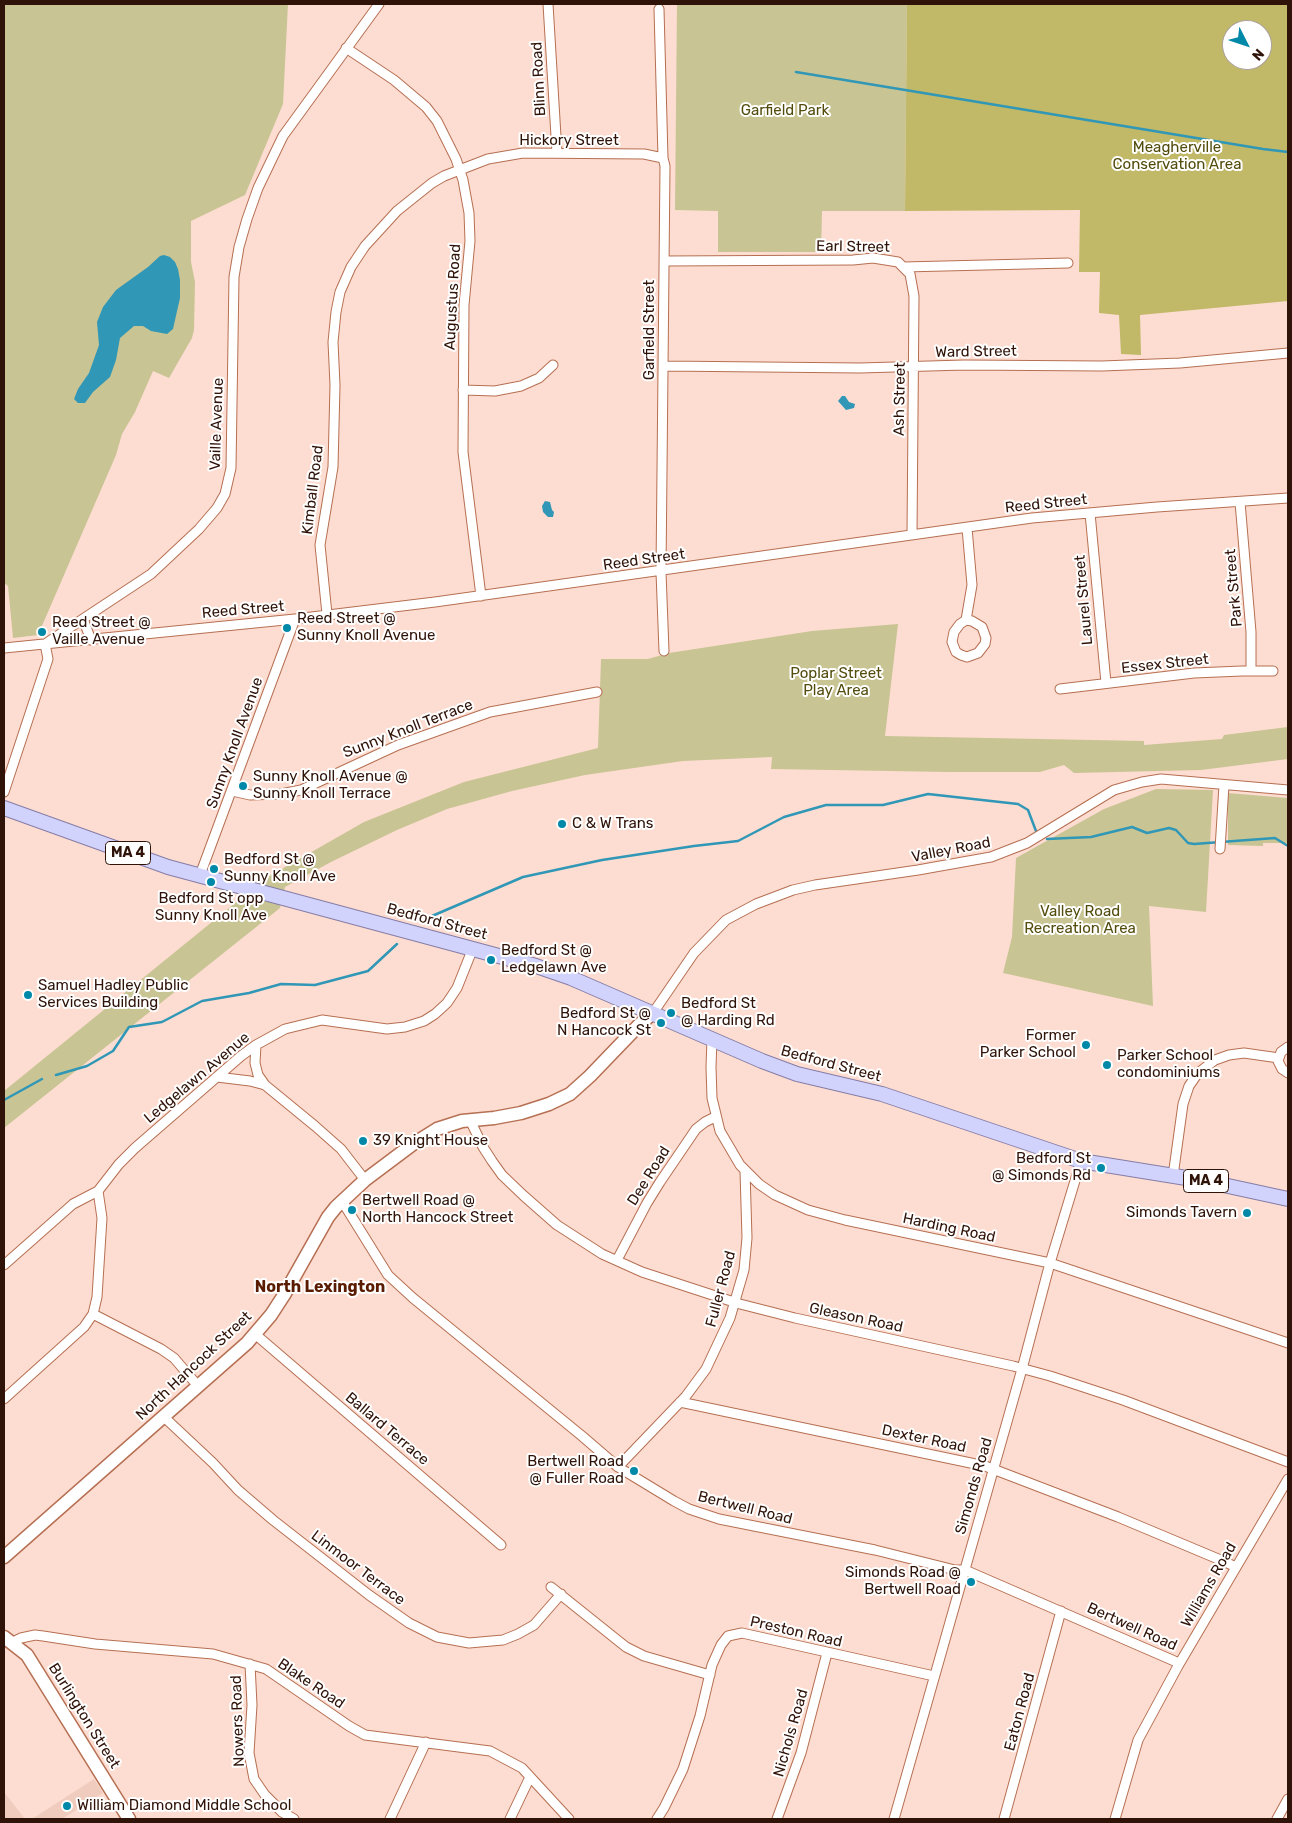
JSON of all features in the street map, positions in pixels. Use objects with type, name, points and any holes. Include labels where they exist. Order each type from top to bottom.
[{"type":"main road","name":"Bedford Street","points":[[4,808],[168,867],[473,948],[567,977],[762,1061],[797,1074],[882,1094],[1081,1161],[1230,1186],[1288,1199]]},
{"type":"street","name":"Vaille Avenue","points":[[46,644],[151,574],[204,524],[217,508],[224,494],[231,468],[234,277],[239,248],[258,188],[283,136],[379,4]]},
{"type":"street","name":"Blinn Road","points":[[548,4],[557,153]]},
{"type":"street","name":"Garfield Street","points":[[659,9],[663,158],[665,166],[661,572],[664,651]]},
{"type":"street","name":"Augustus Road","points":[[346,48],[394,80],[426,107],[437,121],[456,160],[467,198],[470,241],[464,305],[463,452],[480,596]]},
{"type":"street","name":"Hickory Street","points":[[333,339],[340,292],[351,267],[365,246],[397,211],[425,188],[444,176],[488,158],[523,153],[644,154],[663,158]]},
{"type":"street","name":"Earl Street","points":[[664,261],[873,258],[898,262],[903,267],[1068,263]]},
{"type":"street","name":"Ash Street","points":[[903,267],[910,274],[914,296],[912,535]]},
{"type":"street","name":"Kimball Road","points":[[327,614],[320,545],[333,467],[335,386],[333,339]]},
{"type":"street","name":"Ward Street","points":[[664,366],[914,368],[955,365],[1102,366],[1180,363],[1288,353]]},
{"type":"street","points":[[463,390],[495,390],[521,386],[539,378],[553,365]]},
{"type":"street","name":"Reed Street","points":[[4,648],[295,619],[480,596],[661,572],[1032,518],[1288,498]]},
{"type":"street","name":"Park Street","points":[[1240,502],[1252,632],[1252,671]]},
{"type":"street","name":"Laurel Street","points":[[1090,513],[1106,684]]},
{"type":"street","points":[[966,620],[972,584],[967,528]]},
{"type":"street","points":[[83,619],[91,640]]},
{"type":"street","name":"Sunny Knoll Avenue","points":[[200,876],[295,619]]},
{"type":"street","points":[[4,792],[48,659],[46,644]]},
{"type":"street","name":"Essex Street","points":[[1060,689],[1194,673],[1273,671]]},
{"type":"street","name":"Sunny Knoll Terrace","points":[[232,791],[250,795],[281,794],[301,790],[398,745],[490,712],[596,692]]},
{"type":"street","name":"Valley Road","points":[[653,1013],[659,1007],[694,953],[726,920],[756,904],[793,890],[991,857],[1038,836],[1114,790],[1142,782],[1161,779],[1288,790]]},
{"type":"street","points":[[1220,849],[1224,784]]},
{"type":"street","name":"Ledgelawn Avenue","points":[[4,1265],[73,1204],[98,1191],[120,1164],[216,1077],[256,1045],[285,1029],[322,1020],[387,1029],[405,1027],[424,1021],[447,1003],[457,988],[473,948]]},
{"type":"street","name":"North Hancock Street","points":[[4,1556],[164,1417],[255,1334],[271,1315],[284,1295],[328,1217],[365,1180],[415,1142],[438,1129],[462,1121],[522,1113],[549,1104],[570,1094],[653,1013]]},
{"type":"street","name":"Harding Road","points":[[712,1039],[711,1077],[715,1117],[726,1144],[740,1165],[759,1184],[775,1195],[808,1210],[845,1220],[1050,1264],[1288,1343]]},
{"type":"street","points":[[256,1045],[255,1063],[258,1075],[265,1085],[341,1149],[365,1180]]},
{"type":"street","points":[[1288,1048],[1281,1052],[1279,1058],[1280,1067],[1288,1073]]},
{"type":"street","points":[[1172,1176],[1183,1104],[1189,1086],[1198,1073],[1215,1060],[1229,1055],[1244,1053],[1279,1058]]},
{"type":"street","points":[[216,1077],[250,1081],[265,1085]]},
{"type":"street","name":"Dee Road","points":[[617,1260],[647,1203],[696,1129],[715,1117]]},
{"type":"street","name":"Gleason Road","points":[[470,1120],[482,1147],[502,1175],[524,1196],[557,1224],[602,1254],[642,1272],[735,1302],[795,1318],[1022,1369],[1123,1400],[1288,1462]]},
{"type":"street","name":"Simonds Road","points":[[894,1819],[1050,1264],[1081,1161]]},
{"type":"street","name":"Fuller Road","points":[[618,1467],[680,1402],[706,1369],[730,1318],[744,1270],[747,1238],[746,1171]]},
{"type":"street","points":[[4,1399],[84,1327],[93,1314],[97,1297],[102,1221],[98,1191]]},
{"type":"street","name":"Bertwell Road","points":[[342,1201],[388,1275],[413,1298],[618,1467],[688,1509],[719,1519],[875,1550],[955,1570],[965,1570],[1179,1663]]},
{"type":"street","points":[[93,1314],[161,1349],[174,1358],[198,1386]]},
{"type":"street","name":"Ballard Terrace","points":[[255,1334],[502,1545]]},
{"type":"street","name":"Dexter Road","points":[[680,1402],[985,1466],[1118,1517],[1236,1568]]},
{"type":"street","name":"Linmoor Terrace","points":[[164,1417],[213,1463],[238,1490],[273,1520],[376,1600],[409,1623],[437,1637],[469,1643],[503,1640],[534,1625],[561,1594]]},
{"type":"street","name":"Williams Road","points":[[1116,1819],[1138,1740],[1179,1663],[1288,1478]]},
{"type":"street","points":[[551,1587],[626,1647],[644,1656],[710,1675]]},
{"type":"street","name":"Eaton Road","points":[[1004,1819],[1061,1611]]},
{"type":"street","name":"Preston Road","points":[[657,1819],[683,1769],[700,1716],[710,1675],[721,1645],[728,1636],[742,1633],[934,1676]]},
{"type":"street","name":"Blake Road","points":[[6,1640],[35,1635],[95,1644],[213,1654],[266,1669],[349,1726],[365,1734],[490,1751],[522,1768],[569,1819]]},
{"type":"street","name":"Burlington Street","points":[[6,1640],[27,1656],[129,1819]]},
{"type":"street","name":"Nichols Road","points":[[777,1819],[801,1753],[827,1653]]},
{"type":"street","name":"Nowers Road","points":[[250,1664],[252,1705],[249,1753],[254,1779],[265,1795],[282,1812],[294,1819]]},
{"type":"street","points":[[390,1819],[426,1742]]},
{"type":"street","points":[[510,1819],[530,1777]]},
{"type":"street","points":[[1277,1819],[1288,1799]]},
{"type":"shaded area","name":"William Diamond Middle School","points":[[94,1779],[103,1793],[62,1819],[32,1819]]},
{"type":"shaded area","points":[[4,1792],[25,1819],[4,1819]]},
{"type":"green space","points":[[4,4],[288,4],[283,104],[245,195],[191,221],[191,262],[195,282],[194,330],[192,338],[169,378],[153,371],[135,412],[122,434],[116,455],[38,635],[13,638],[8,586],[4,583]]},
{"type":"green space","name":"Garfield Park","points":[[677,4],[907,4],[905,211],[822,211],[821,252],[718,252],[718,211],[675,210]]},
{"type":"green space","name":"Meagherville Conservation Area","points":[[907,4],[1288,4],[1288,301],[1140,315],[1141,355],[1121,354],[1119,315],[1099,313],[1100,272],[1079,272],[1080,210],[905,211]]},
{"type":"green space","name":"Poplar Street Play Area","points":[[898,624],[885,736],[1144,741],[1144,745],[1222,739],[1224,735],[1288,727],[1288,759],[1201,770],[1074,773],[1064,765],[1040,772],[949,772],[771,769],[772,757],[683,761],[585,775],[512,791],[447,809],[397,830],[285,887],[280,908],[4,1128],[4,1091],[266,878],[364,822],[464,782],[598,748],[601,659],[648,659],[669,653],[812,631]]},
{"type":"green space","name":"Valley Road Recreation Area","points":[[1156,789],[1213,790],[1206,912],[1149,906],[1153,1006],[1003,973],[1012,937],[1016,858],[1104,809]]},
{"type":"green space","points":[[1228,793],[1288,798],[1288,843],[1263,843],[1263,846],[1228,845]]},
{"type":"water","points":[[160,256],[170,257],[175,262],[180,280],[180,298],[173,329],[167,334],[151,331],[143,326],[134,326],[120,338],[116,360],[110,377],[93,392],[85,403],[78,403],[74,399],[78,389],[89,373],[99,345],[97,322],[103,307],[116,290]]},
{"type":"water","points":[[842,396],[845,396],[849,402],[855,404],[854,408],[846,410],[838,401]]},
{"type":"water","points":[[545,501],[550,502],[554,512],[553,517],[548,517],[543,512],[542,506]]},
{"type":"waterway","points":[[796,72],[1288,152]]},
{"type":"waterway","points":[[426,921],[432,916],[523,877],[602,860],[738,841],[784,817],[826,805],[883,805],[928,794],[1018,804],[1028,810],[1036,831]]},
{"type":"waterway","points":[[1047,839],[1091,837],[1132,827],[1147,833],[1169,828],[1176,830],[1188,843],[1194,844],[1275,838],[1288,846]]},
{"type":"waterway","points":[[56,1075],[87,1066],[113,1051],[129,1027],[162,1022],[202,1001],[249,993],[281,984],[315,985],[368,971],[397,944]]},
{"type":"waterway","points":[[4,1100],[42,1079]]},
{"type":"place","name":"Reed Street @ Sunny Knoll Avenue","points":[[287,628]]},
{"type":"place","name":"Reed Street @ Vaille Avenue","points":[[42,632]]},
{"type":"place","name":"Sunny Knoll Avenue @ Sunny Knoll Terrace","points":[[243,786]]},
{"type":"place","name":"C & W Trans","points":[[562,824]]},
{"type":"place","name":"Bedford St @ Sunny Knoll Ave","points":[[214,869]]},
{"type":"place","name":"Bedford St opp Sunny Knoll Ave","points":[[211,882]]},
{"type":"place","name":"Bedford St @ Ledgelawn Ave","points":[[491,960]]},
{"type":"place","name":"Samuel Hadley Public Services Building","points":[[28,995]]},
{"type":"place","name":"Bedford St @ Harding Rd","points":[[671,1013]]},
{"type":"place","name":"Bedford St @ N Hancock St","points":[[661,1023]]},
{"type":"place","name":"Former Parker School","points":[[1086,1045]]},
{"type":"place","name":"Parker School condominiums","points":[[1107,1065]]},
{"type":"place","name":"39 Knight House","points":[[363,1141]]},
{"type":"place","name":"Bedford St @ Simonds Rd","points":[[1101,1168]]},
{"type":"place","name":"Bertwell Road @ North Hancock Street","points":[[352,1210]]},
{"type":"place","name":"Simonds Tavern","points":[[1247,1213]]},
{"type":"place","name":"Bertwell Road @ Fuller Road","points":[[634,1471]]},
{"type":"place","name":"Simonds Road @ Bertwell Road","points":[[971,1582]]},
{"type":"place","name":"William Diamond Middle School","points":[[67,1806]]},
{"type":"district","name":"North Lexington","points":[[320,1287]]}]
